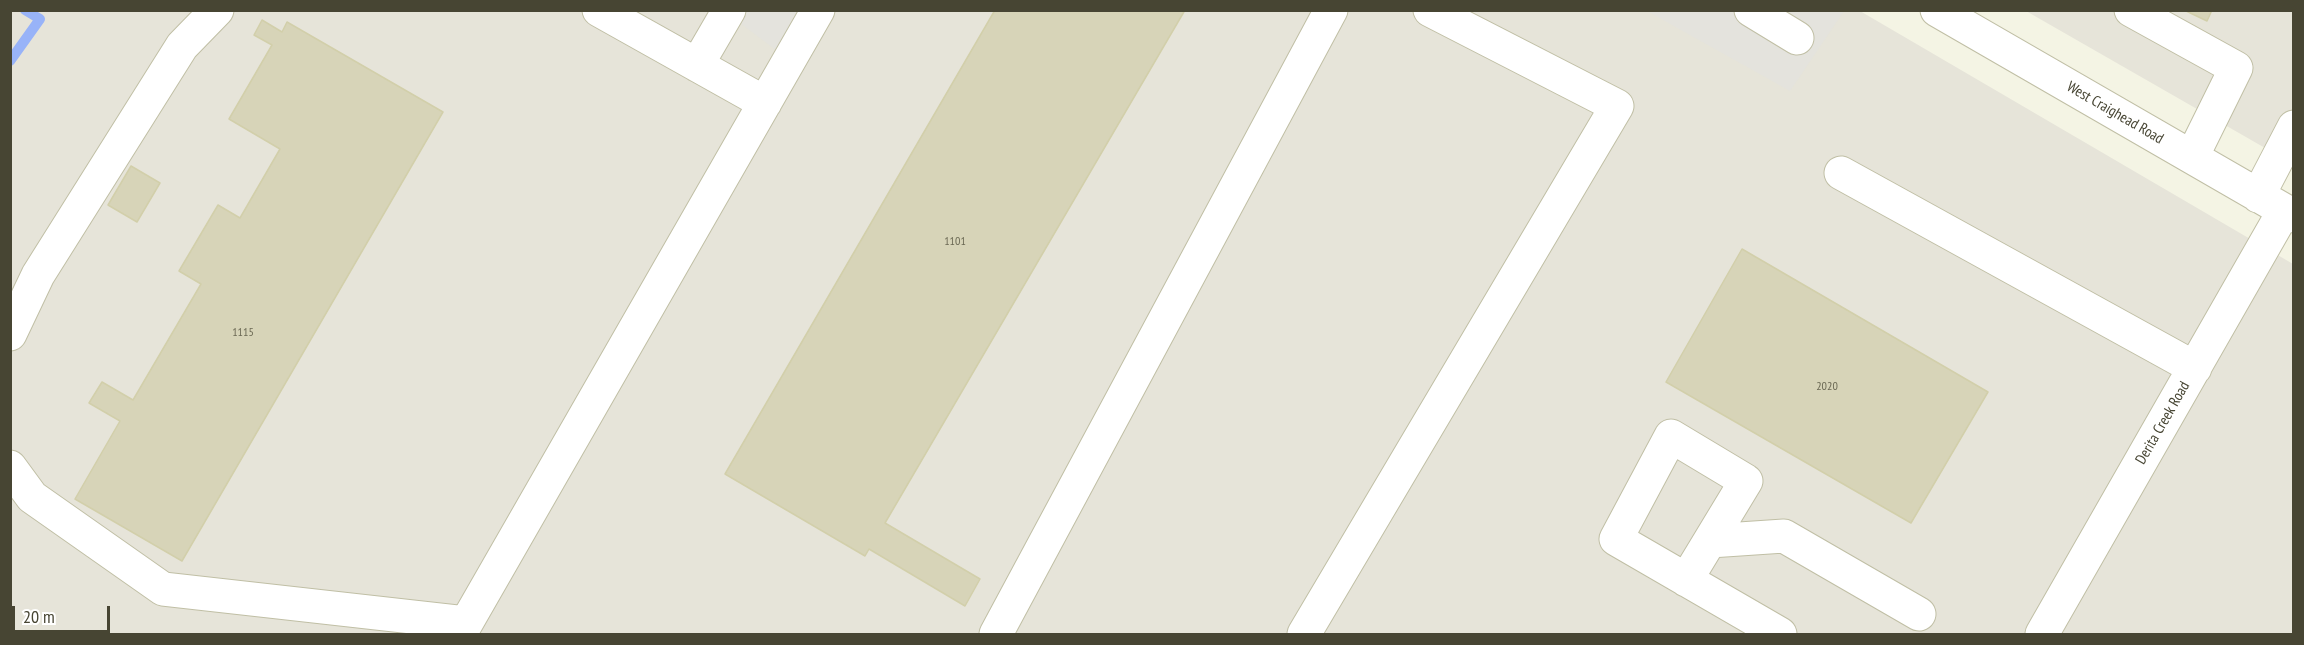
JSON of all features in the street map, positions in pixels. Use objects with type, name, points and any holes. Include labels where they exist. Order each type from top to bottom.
[{"type":"street","points":[[10,334],[38,275],[182,46],[217,10]]},
{"type":"street","points":[[599,10],[765,103]]},
{"type":"street","points":[[698,65],[729,10]]},
{"type":"street","points":[[10,467],[32,497],[162,589],[463,629],[818,10]]},
{"type":"street","points":[[996,634],[1331,10]]},
{"type":"street","points":[[1304,634],[1617,106],[1430,10]]},
{"type":"street","points":[[1751,10],[1797,38]]},
{"type":"street","points":[[2131,10],[2236,68],[2192,157]]},
{"type":"street","name":"West Craighead Road","points":[[1944,12],[2279,208]]},
{"type":"street","name":"Derita Creek Road","points":[[2042,634],[2195,368],[2279,208],[2294,127]]},
{"type":"street","points":[[1841,174],[2195,368]]},
{"type":"street","points":[[1686,580],[1746,481],[1671,436],[1616,539],[1686,580],[1780,634]]},
{"type":"street","points":[[1710,541],[1784,536],[1919,614]]},
{"type":"shaded area","points":[[10,11],[1860,11],[2293,264],[2293,634],[11,634]]},
{"type":"shaded area","points":[[724,11],[799,11],[776,50]]},
{"type":"shaded area","points":[[1647,11],[1844,11],[1790,91]]},
{"type":"shaded area","points":[[2026,11],[2293,11],[2293,164]]},
{"type":"building","points":[[995,10],[1185,10],[885,523],[980,579],[965,606],[869,549],[865,556],[725,474]]},
{"type":"building","points":[[2184,10],[2212,10],[2207,21]]},
{"type":"building","points":[[262,20],[282,32],[287,22],[443,112],[182,561],[75,499],[120,421],[89,403],[102,382],[133,400],[201,284],[179,271],[218,205],[240,218],[280,149],[229,119],[272,45],[254,35]]},
{"type":"building","points":[[131,166],[160,183],[137,222],[108,205]]},
{"type":"building","points":[[1742,249],[1988,392],[1911,523],[1666,382]]},
{"type":"waterway","points":[[10,61],[40,19],[25,10]]}]
